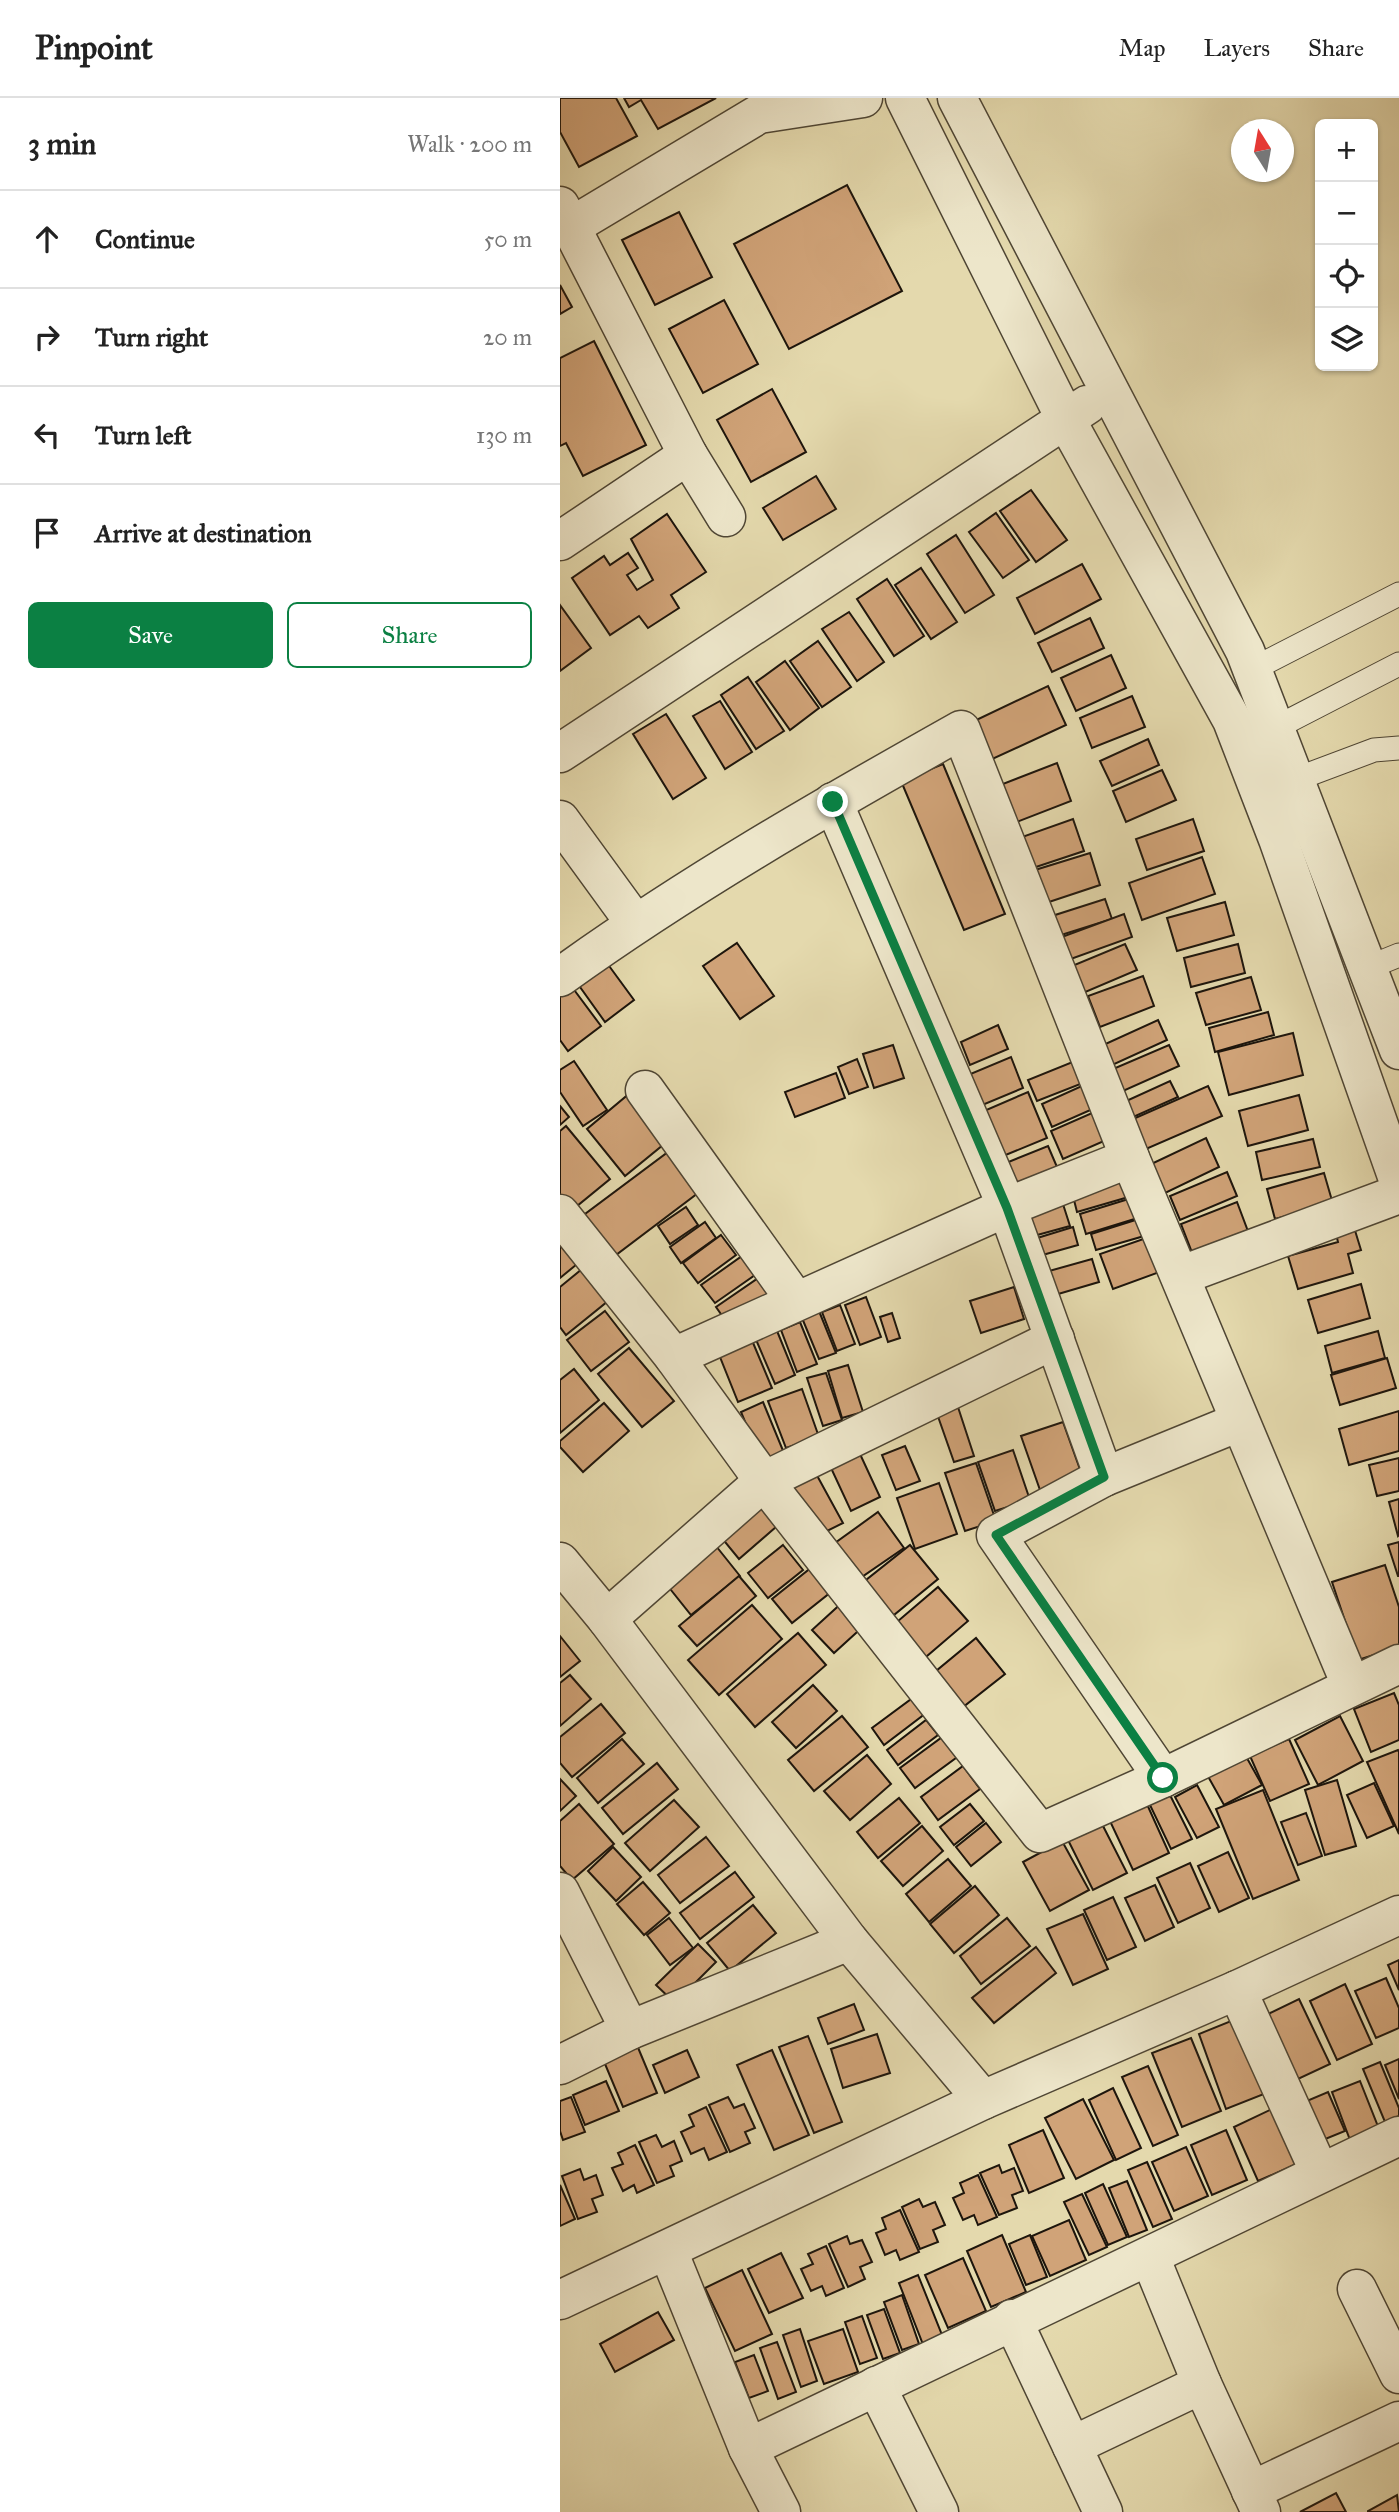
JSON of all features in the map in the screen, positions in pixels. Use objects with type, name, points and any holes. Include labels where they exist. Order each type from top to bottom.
[{"type":"street","points":[[726,517],[688,455],[566,216],[755,106],[863,98]]},
{"type":"street","points":[[905,98],[1065,418],[1232,720],[1279,839],[1399,1182]]},
{"type":"street","points":[[957,98],[1253,668],[1294,780],[1383,961],[1399,1050]]},
{"type":"street","points":[[560,753],[1065,418],[1109,393]]},
{"type":"street","points":[[560,541],[688,455]]},
{"type":"street","points":[[560,977],[635,923],[833,802],[961,730],[1130,1158],[1182,1275],[1239,1422],[1351,1685]]},
{"type":"street","points":[[833,802],[1007,1208],[1104,1477]]},
{"type":"street","points":[[560,820],[635,923]]},
{"type":"street","points":[[645,1090],[796,1301]]},
{"type":"street","points":[[674,1357],[1007,1208],[1130,1158]]},
{"type":"street","points":[[1182,1275],[1399,1194]]},
{"type":"street","points":[[560,1214],[674,1357],[764,1481],[1040,1833],[1163,1778],[1399,1664]]},
{"type":"street","points":[[607,1619],[764,1481],[1055,1339]]},
{"type":"street","points":[[1163,1778],[996,1535],[1104,1477],[1239,1422]]},
{"type":"street","points":[[560,1562],[607,1619],[849,1941],[983,2100]]},
{"type":"street","points":[[562,1897],[630,2031]]},
{"type":"street","points":[[560,2300],[983,2100],[1237,1990],[1399,1915]]},
{"type":"street","points":[[560,2065],[630,2031],[849,1941]]},
{"type":"street","points":[[1237,1990],[1320,2173]]},
{"type":"street","points":[[748,2448],[1012,2319],[1150,2257],[1399,2136]]},
{"type":"street","points":[[668,2251],[748,2448],[781,2512]]},
{"type":"street","points":[[1150,2257],[1202,2384],[1256,2501],[1399,2421]]},
{"type":"street","points":[[1357,2289],[1399,2374]]},
{"type":"street","points":[[1012,2319],[1103,2512]]},
{"type":"street","points":[[1072,2446],[1202,2384]]},
{"type":"street","points":[[876,2386],[939,2512]]},
{"type":"lane","points":[[1253,668],[1399,594]]},
{"type":"lane","points":[[1275,728],[1399,664]]},
{"type":"lane","points":[[1294,780],[1374,750],[1399,748]]},
{"type":"building","points":[[560,98],[616,98],[637,136],[579,167],[560,132]]},
{"type":"building","points":[[624,98],[716,98],[658,129],[641,100],[629,107]]},
{"type":"building","points":[[847,185],[902,291],[789,349],[734,244]]},
{"type":"building","points":[[679,212],[712,277],[655,305],[622,240]]},
{"type":"building","points":[[560,285],[572,307],[560,314]]},
{"type":"building","points":[[724,300],[758,364],[703,393],[669,329]]},
{"type":"building","points":[[594,341],[646,445],[583,476],[566,443],[560,446],[560,358]]},
{"type":"building","points":[[772,389],[806,452],[751,482],[717,420]]},
{"type":"building","points":[[816,476],[836,509],[783,540],[763,508]]},
{"type":"building","points":[[1031,490],[1067,540],[1036,562],[1000,511]]},
{"type":"building","points":[[996,513],[1029,560],[1003,578],[969,532]]},
{"type":"building","points":[[667,514],[706,572],[671,595],[679,608],[648,628],[639,616],[610,635],[572,578],[604,556],[610,565],[628,553],[638,568],[627,575],[637,590],[653,580],[631,539]]},
{"type":"building","points":[[956,535],[994,595],[965,613],[927,554]]},
{"type":"building","points":[[1082,564],[1101,599],[1035,634],[1017,598]]},
{"type":"building","points":[[921,568],[957,622],[931,639],[895,585]]},
{"type":"building","points":[[887,579],[924,636],[894,656],[857,599]]},
{"type":"building","points":[[560,605],[591,648],[560,671]]},
{"type":"building","points":[[849,612],[884,662],[857,681],[822,629]]},
{"type":"building","points":[[1090,618],[1104,648],[1052,672],[1038,643]]},
{"type":"building","points":[[818,641],[851,687],[822,707],[790,661]]},
{"type":"building","points":[[1111,655],[1126,688],[1076,711],[1061,678]]},
{"type":"building","points":[[785,661],[819,708],[790,730],[756,682]]},
{"type":"building","points":[[748,677],[784,731],[756,749],[721,695]]},
{"type":"building","points":[[1048,686],[1066,725],[988,761],[970,723]]},
{"type":"building","points":[[1132,696],[1145,727],[1092,748],[1080,718]]},
{"type":"building","points":[[720,701],[752,752],[725,769],[693,716]]},
{"type":"building","points":[[666,714],[706,778],[673,799],[633,734]]},
{"type":"building","points":[[1148,739],[1159,765],[1112,786],[1100,761]]},
{"type":"building","points":[[1057,763],[1071,801],[1009,825],[995,787]]},
{"type":"building","points":[[943,764],[1005,914],[964,930],[901,781]]},
{"type":"building","points":[[1162,770],[1176,800],[1126,822],[1113,791]]},
{"type":"building","points":[[1073,819],[1084,851],[1033,868],[1022,837]]},
{"type":"building","points":[[1193,819],[1204,851],[1147,870],[1136,839]]},
{"type":"building","points":[[1090,853],[1100,885],[1046,903],[1035,870]]},
{"type":"building","points":[[1202,857],[1215,894],[1142,920],[1129,883]]},
{"type":"building","points":[[1105,899],[1112,919],[1058,936],[1052,916]]},
{"type":"building","points":[[1225,902],[1234,935],[1177,951],[1167,918]]},
{"type":"building","points":[[1124,914],[1132,937],[1068,960],[1059,938]]},
{"type":"building","points":[[737,943],[774,996],[740,1019],[703,966]]},
{"type":"building","points":[[1125,944],[1137,970],[1083,993],[1072,966]]},
{"type":"building","points":[[1238,944],[1245,973],[1191,987],[1184,958]]},
{"type":"building","points":[[604,959],[634,1000],[605,1022],[575,980]]},
{"type":"building","points":[[1143,976],[1154,1006],[1100,1027],[1088,996]]},
{"type":"building","points":[[1251,977],[1261,1010],[1206,1025],[1196,993]]},
{"type":"building","points":[[569,983],[601,1026],[568,1051],[560,1040],[560,989]]},
{"type":"building","points":[[1268,1012],[1274,1035],[1215,1052],[1209,1028]]},
{"type":"building","points":[[1158,1020],[1167,1040],[1110,1066],[1101,1046]]},
{"type":"building","points":[[998,1025],[1008,1049],[970,1065],[961,1042]]},
{"type":"building","points":[[1293,1033],[1303,1075],[1229,1095],[1218,1052]]},
{"type":"building","points":[[893,1045],[904,1078],[874,1088],[863,1054]]},
{"type":"building","points":[[1169,1045],[1179,1066],[1123,1091],[1113,1069]]},
{"type":"building","points":[[1011,1057],[1023,1088],[980,1106],[968,1075]]},
{"type":"building","points":[[857,1059],[868,1087],[849,1094],[838,1067]]},
{"type":"building","points":[[574,1061],[607,1110],[583,1126],[560,1092],[560,1070]]},
{"type":"building","points":[[1075,1061],[1083,1083],[1037,1101],[1028,1080]]},
{"type":"building","points":[[836,1073],[845,1098],[795,1117],[785,1092]]},
{"type":"building","points":[[1170,1081],[1178,1097],[1131,1118],[1124,1102]]},
{"type":"building","points":[[1084,1085],[1095,1108],[1052,1127],[1042,1104]]},
{"type":"building","points":[[1208,1086],[1222,1116],[1146,1149],[1133,1119]]},
{"type":"building","points":[[1028,1092],[1047,1138],[996,1159],[977,1114]]},
{"type":"building","points":[[630,1093],[669,1140],[625,1176],[587,1129]]},
{"type":"building","points":[[1299,1095],[1308,1130],[1248,1146],[1239,1111]]},
{"type":"building","points":[[560,1106],[569,1117],[560,1125]]},
{"type":"building","points":[[1108,1106],[1120,1134],[1063,1159],[1051,1131]]},
{"type":"building","points":[[566,1126],[610,1179],[566,1215],[560,1208],[560,1131]]},
{"type":"building","points":[[1206,1138],[1219,1167],[1161,1195],[1147,1166]]},
{"type":"building","points":[[1313,1139],[1320,1167],[1262,1180],[1256,1152]]},
{"type":"building","points":[[1048,1146],[1060,1174],[1013,1194],[1001,1165]]},
{"type":"building","points":[[668,1152],[698,1193],[608,1261],[577,1220]]},
{"type":"building","points":[[1227,1172],[1237,1196],[1180,1220],[1170,1196]]},
{"type":"building","points":[[1324,1173],[1333,1204],[1275,1219],[1267,1189]]},
{"type":"building","points":[[1126,1176],[1132,1196],[1077,1212],[1072,1192]]},
{"type":"building","points":[[1135,1197],[1141,1217],[1086,1234],[1080,1214]]},
{"type":"building","points":[[1062,1201],[1070,1226],[1030,1237],[1023,1211]]},
{"type":"building","points":[[1237,1202],[1249,1234],[1193,1255],[1181,1224]]},
{"type":"building","points":[[686,1207],[698,1225],[670,1244],[658,1226]]},
{"type":"building","points":[[1145,1217],[1151,1234],[1096,1250],[1091,1234]]},
{"type":"building","points":[[705,1222],[716,1238],[681,1263],[670,1247]]},
{"type":"building","points":[[1353,1224],[1361,1250],[1348,1254],[1353,1273],[1298,1289],[1288,1256],[1338,1242],[1335,1230]]},
{"type":"building","points":[[1073,1227],[1078,1245],[1039,1256],[1034,1239]]},
{"type":"building","points":[[721,1235],[736,1255],[698,1283],[683,1263]]},
{"type":"building","points":[[560,1236],[582,1260],[560,1278]]},
{"type":"building","points":[[1152,1236],[1165,1270],[1113,1289],[1100,1254]]},
{"type":"building","points":[[742,1256],[755,1275],[715,1303],[701,1285]]},
{"type":"building","points":[[1092,1259],[1099,1282],[1048,1297],[1042,1273]]},
{"type":"building","points":[[582,1269],[608,1301],[566,1335],[560,1327],[560,1287]]},
{"type":"building","points":[[764,1274],[776,1290],[728,1324],[716,1307]]},
{"type":"building","points":[[1361,1284],[1370,1318],[1318,1333],[1308,1300]]},
{"type":"building","points":[[1014,1287],[1024,1319],[981,1333],[970,1301]]},
{"type":"building","points":[[866,1297],[881,1337],[860,1345],[845,1305]]},
{"type":"building","points":[[840,1305],[855,1344],[837,1351],[822,1312]]},
{"type":"building","points":[[605,1311],[629,1342],[591,1371],[567,1340]]},
{"type":"building","points":[[819,1311],[836,1353],[819,1359],[802,1318]]},
{"type":"building","points":[[892,1313],[900,1338],[888,1342],[880,1317]]},
{"type":"building","points":[[800,1322],[817,1364],[797,1372],[781,1330]]},
{"type":"building","points":[[775,1326],[795,1375],[775,1384],[754,1335]]},
{"type":"building","points":[[1378,1331],[1385,1358],[1332,1373],[1325,1346]]},
{"type":"building","points":[[751,1338],[772,1388],[738,1402],[718,1352]]},
{"type":"building","points":[[629,1348],[674,1401],[642,1427],[598,1374]]},
{"type":"building","points":[[1387,1358],[1396,1388],[1340,1405],[1331,1375]]},
{"type":"building","points":[[848,1365],[863,1412],[842,1418],[828,1371]]},
{"type":"building","points":[[574,1369],[599,1400],[560,1433],[560,1380]]},
{"type":"building","points":[[826,1373],[842,1420],[823,1426],[807,1378]]},
{"type":"building","points":[[802,1389],[819,1437],[786,1448],[768,1401]]},
{"type":"building","points":[[956,1401],[974,1456],[954,1462],[935,1408]]},
{"type":"building","points":[[763,1402],[784,1453],[762,1463],[741,1412]]},
{"type":"building","points":[[604,1403],[629,1431],[583,1472],[560,1447],[560,1441]]},
{"type":"building","points":[[1399,1411],[1399,1451],[1349,1465],[1339,1429]]},
{"type":"building","points":[[1063,1422],[1082,1475],[1040,1490],[1021,1436]]},
{"type":"building","points":[[905,1446],[920,1481],[896,1490],[882,1455]]},
{"type":"building","points":[[1013,1450],[1030,1500],[995,1511],[978,1462]]},
{"type":"building","points":[[860,1454],[880,1497],[851,1511],[831,1468]]},
{"type":"building","points":[[1399,1458],[1399,1491],[1377,1496],[1369,1465]]},
{"type":"building","points":[[976,1463],[996,1521],[965,1531],[945,1473]]},
{"type":"building","points":[[814,1470],[843,1523],[817,1536],[788,1483]]},
{"type":"building","points":[[939,1483],[957,1534],[915,1549],[897,1498]]},
{"type":"building","points":[[762,1493],[784,1520],[739,1559],[716,1531]]},
{"type":"building","points":[[1399,1499],[1399,1535],[1398,1536],[1389,1502]]},
{"type":"building","points":[[878,1512],[904,1548],[853,1583],[828,1548]]},
{"type":"building","points":[[1399,1542],[1399,1576],[1398,1576],[1388,1545]]},
{"type":"building","points":[[783,1545],[803,1570],[768,1598],[748,1573]]},
{"type":"building","points":[[910,1545],[938,1579],[889,1619],[861,1584]]},
{"type":"building","points":[[716,1546],[740,1576],[691,1615],[667,1585]]},
{"type":"building","points":[[1385,1565],[1399,1607],[1399,1647],[1358,1660],[1332,1582]]},
{"type":"building","points":[[812,1567],[831,1592],[792,1623],[772,1599]]},
{"type":"building","points":[[739,1576],[756,1596],[697,1646],[679,1626]]},
{"type":"building","points":[[938,1587],[968,1621],[920,1662],[891,1627]]},
{"type":"building","points":[[845,1600],[867,1623],[834,1653],[812,1630]]},
{"type":"building","points":[[752,1605],[782,1639],[719,1695],[688,1660]]},
{"type":"building","points":[[798,1633],[826,1665],[755,1727],[727,1694]]},
{"type":"building","points":[[560,1636],[580,1661],[560,1677]]},
{"type":"building","points":[[976,1638],[1005,1674],[958,1711],[930,1676]]},
{"type":"building","points":[[570,1675],[591,1699],[560,1726],[560,1683]]},
{"type":"building","points":[[813,1685],[837,1711],[796,1748],[772,1722]]},
{"type":"building","points":[[1394,1693],[1399,1705],[1399,1740],[1371,1752],[1354,1709]]},
{"type":"building","points":[[918,1694],[930,1710],[884,1745],[872,1728]]},
{"type":"building","points":[[601,1704],[625,1733],[572,1777],[560,1763],[560,1737]]},
{"type":"building","points":[[842,1716],[868,1747],[814,1791],[788,1760]]},
{"type":"building","points":[[1340,1716],[1363,1761],[1318,1785],[1295,1740]]},
{"type":"building","points":[[926,1720],[938,1735],[898,1765],[887,1750]]},
{"type":"building","points":[[945,1735],[960,1755],[915,1788],[900,1768]]},
{"type":"building","points":[[622,1739],[644,1764],[598,1803],[577,1778]]},
{"type":"building","points":[[1289,1739],[1309,1784],[1270,1801],[1250,1756]]},
{"type":"building","points":[[1398,1750],[1399,1752],[1399,1834],[1367,1762]]},
{"type":"building","points":[[1243,1751],[1262,1785],[1224,1805],[1205,1771]]},
{"type":"building","points":[[867,1755],[891,1784],[850,1820],[824,1791]]},
{"type":"building","points":[[657,1763],[678,1789],[623,1834],[602,1808]]},
{"type":"building","points":[[963,1766],[980,1789],[938,1820],[921,1797]]},
{"type":"building","points":[[560,1779],[576,1796],[560,1811]]},
{"type":"building","points":[[1337,1780],[1356,1846],[1325,1855],[1305,1790]]},
{"type":"building","points":[[1374,1783],[1394,1826],[1367,1838],[1347,1795]]},
{"type":"building","points":[[1197,1785],[1219,1827],[1197,1838],[1175,1797]]},
{"type":"building","points":[[1263,1790],[1299,1880],[1253,1899],[1216,1809]]},
{"type":"building","points":[[1169,1793],[1192,1839],[1171,1849],[1149,1803]]},
{"type":"building","points":[[899,1798],[920,1823],[878,1858],[857,1832]]},
{"type":"building","points":[[674,1800],[699,1827],[650,1871],[625,1843]]},
{"type":"building","points":[[1146,1802],[1169,1853],[1133,1870],[1109,1819]]},
{"type":"building","points":[[579,1804],[614,1844],[572,1880],[560,1866],[560,1821]]},
{"type":"building","points":[[970,1804],[984,1821],[954,1845],[940,1827]]},
{"type":"building","points":[[1306,1813],[1322,1856],[1298,1865],[1281,1822]]},
{"type":"building","points":[[1101,1822],[1127,1873],[1093,1890],[1067,1838]]},
{"type":"building","points":[[986,1823],[1001,1842],[971,1866],[956,1847]]},
{"type":"building","points":[[922,1826],[943,1851],[903,1886],[881,1861]]},
{"type":"building","points":[[706,1837],[729,1866],[680,1903],[658,1875]]},
{"type":"building","points":[[1062,1841],[1089,1890],[1050,1911],[1023,1862]]},
{"type":"building","points":[[613,1847],[641,1877],[616,1901],[588,1871]]},
{"type":"building","points":[[1228,1852],[1249,1898],[1219,1912],[1198,1866]]},
{"type":"building","points":[[948,1859],[971,1886],[929,1922],[906,1894]]},
{"type":"building","points":[[1190,1863],[1210,1908],[1178,1923],[1157,1878]]},
{"type":"building","points":[[735,1872],[754,1897],[700,1939],[680,1913]]},
{"type":"building","points":[[643,1882],[670,1913],[644,1935],[617,1904]]},
{"type":"building","points":[[1155,1885],[1174,1927],[1145,1941],[1125,1898]]},
{"type":"building","points":[[975,1886],[999,1915],[954,1953],[930,1924]]},
{"type":"building","points":[[1113,1897],[1136,1947],[1107,1960],[1084,1910]]},
{"type":"building","points":[[753,1905],[776,1933],[730,1971],[707,1943]]},
{"type":"building","points":[[1083,1914],[1108,1969],[1073,1985],[1047,1929]]},
{"type":"building","points":[[669,1918],[693,1948],[670,1965],[647,1935]]},
{"type":"building","points":[[1007,1918],[1030,1946],[981,1984],[960,1956]]},
{"type":"building","points":[[698,1944],[716,1962],[675,2003],[656,1985]]},
{"type":"building","points":[[1036,1947],[1056,1973],[994,2023],[972,1998]]},
{"type":"building","points":[[1399,1960],[1399,1990],[1388,1965]]},
{"type":"building","points":[[1386,1978],[1399,2008],[1399,2028],[1376,2038],[1355,1991]]},
{"type":"building","points":[[1345,1984],[1372,2044],[1337,2060],[1310,2001]]},
{"type":"building","points":[[1299,1999],[1330,2064],[1298,2079],[1266,2015]]},
{"type":"building","points":[[854,2004],[864,2030],[828,2044],[818,2018]]},
{"type":"building","points":[[1236,2019],[1264,2094],[1226,2109],[1199,2034]]},
{"type":"building","points":[[877,2034],[890,2073],[843,2088],[831,2049]]},
{"type":"building","points":[[808,2036],[842,2122],[814,2133],[779,2047]]},
{"type":"building","points":[[634,2038],[657,2093],[623,2107],[600,2052]]},
{"type":"building","points":[[1191,2038],[1221,2111],[1182,2127],[1152,2053]]},
{"type":"building","points":[[687,2050],[699,2077],[665,2093],[653,2065]]},
{"type":"building","points":[[772,2050],[809,2135],[774,2150],[737,2065]]},
{"type":"building","points":[[1399,2059],[1399,2099],[1385,2065]]},
{"type":"building","points":[[1380,2062],[1399,2108],[1399,2116],[1385,2122],[1363,2069]]},
{"type":"building","points":[[1148,2066],[1178,2135],[1153,2146],[1122,2077]]},
{"type":"building","points":[[606,2081],[619,2111],[585,2125],[573,2095]]},
{"type":"building","points":[[1360,2081],[1379,2129],[1350,2140],[1332,2092]]},
{"type":"building","points":[[1113,2088],[1141,2148],[1116,2160],[1089,2100]]},
{"type":"building","points":[[1328,2092],[1345,2131],[1318,2142],[1302,2103]]},
{"type":"building","points":[[571,2097],[585,2132],[563,2140],[560,2131],[560,2101]]},
{"type":"building","points":[[728,2097],[734,2108],[744,2104],[755,2128],[745,2132],[750,2143],[730,2152],[709,2105]]},
{"type":"building","points":[[1083,2099],[1114,2160],[1076,2179],[1045,2118]]},
{"type":"building","points":[[706,2107],[727,2152],[709,2160],[704,2148],[691,2154],[681,2132],[694,2126],[689,2115]]},
{"type":"building","points":[[1272,2109],[1297,2164],[1258,2181],[1234,2127]]},
{"type":"building","points":[[1043,2130],[1064,2178],[1029,2193],[1009,2145]]},
{"type":"building","points":[[1226,2130],[1247,2180],[1212,2195],[1191,2145]]},
{"type":"building","points":[[656,2135],[662,2147],[674,2141],[682,2161],[670,2166],[674,2176],[657,2183],[639,2142]]},
{"type":"building","points":[[635,2145],[654,2185],[637,2193],[634,2185],[623,2191],[612,2168],[623,2164],[618,2153]]},
{"type":"building","points":[[1186,2147],[1208,2196],[1174,2211],[1152,2162]]},
{"type":"building","points":[[1147,2162],[1172,2219],[1153,2227],[1128,2170]]},
{"type":"building","points":[[999,2165],[1002,2173],[1014,2168],[1023,2191],[1012,2195],[1017,2208],[999,2215],[980,2173]]},
{"type":"building","points":[[580,2169],[584,2180],[596,2175],[603,2195],[592,2199],[597,2212],[578,2219],[562,2176]]},
{"type":"building","points":[[978,2175],[997,2217],[978,2225],[974,2215],[963,2220],[953,2198],[964,2193],[960,2183]]},
{"type":"building","points":[[1127,2181],[1147,2230],[1129,2237],[1109,2188]]},
{"type":"building","points":[[1103,2184],[1127,2237],[1108,2245],[1085,2193]]},
{"type":"building","points":[[560,2185],[575,2219],[560,2226]]},
{"type":"building","points":[[1082,2194],[1107,2247],[1089,2255],[1064,2202]]},
{"type":"building","points":[[919,2199],[923,2207],[935,2202],[945,2225],[933,2230],[938,2242],[920,2249],[902,2207]]},
{"type":"building","points":[[900,2210],[919,2252],[900,2260],[896,2250],[885,2255],[876,2233],[886,2229],[882,2218]]},
{"type":"building","points":[[1069,2220],[1086,2260],[1050,2276],[1032,2236]]},
{"type":"building","points":[[1002,2235],[1026,2292],[991,2307],[967,2251]]},
{"type":"building","points":[[1030,2235],[1047,2277],[1026,2285],[1009,2244]]},
{"type":"building","points":[[847,2236],[850,2244],[862,2240],[872,2262],[860,2267],[865,2279],[848,2287],[829,2244]]},
{"type":"building","points":[[826,2246],[844,2288],[826,2296],[822,2286],[811,2291],[801,2269],[813,2264],[808,2254]]},
{"type":"building","points":[[781,2253],[803,2298],[769,2313],[748,2269]]},
{"type":"building","points":[[963,2258],[986,2311],[948,2328],[925,2275]]},
{"type":"building","points":[[742,2270],[772,2334],[735,2351],[705,2288]]},
{"type":"building","points":[[918,2275],[944,2340],[924,2347],[899,2283]]},
{"type":"building","points":[[902,2295],[919,2344],[902,2350],[884,2302]]},
{"type":"building","points":[[884,2309],[900,2353],[883,2359],[867,2315]]},
{"type":"building","points":[[658,2312],[674,2340],[615,2372],[600,2344]]},
{"type":"building","points":[[862,2316],[877,2358],[860,2364],[845,2322]]},
{"type":"building","points":[[800,2329],[817,2381],[801,2387],[783,2335]]},
{"type":"building","points":[[843,2329],[858,2372],[824,2384],[808,2341]]},
{"type":"building","points":[[777,2342],[796,2392],[778,2399],[760,2348]]},
{"type":"building","points":[[754,2355],[768,2391],[749,2398],[735,2362]]},
{"type":"building","points":[[1336,2493],[1346,2512],[1300,2512]]},
{"type":"building","points":[[1397,2495],[1399,2512],[1368,2512],[1368,2511]]},
{"type":"route","points":[[833,802],[1007,1208],[1104,1477],[996,1535],[1163,1778]]}]
